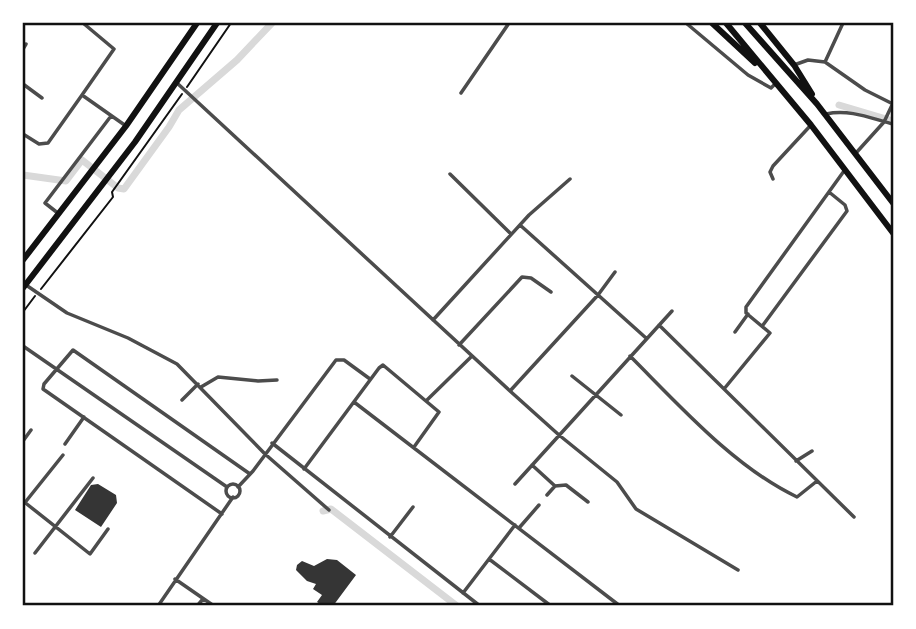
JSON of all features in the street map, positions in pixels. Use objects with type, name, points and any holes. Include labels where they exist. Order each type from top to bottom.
[{"type":"main road","points":[[23,260],[126,126],[197,23]]},
{"type":"main road","points":[[24,286],[108,179],[217,23]]},
{"type":"main road","points":[[712,23],[811,125],[893,233]]},
{"type":"main road","points":[[726,23],[773,83]]},
{"type":"main road","points":[[745,23],[826,114],[893,203]]},
{"type":"main road","points":[[760,23],[794,65],[817,104]]},
{"type":"street","points":[[23,134],[39,144],[48,143],[114,49],[83,23]]},
{"type":"street","points":[[461,93],[509,23]]},
{"type":"street","points":[[686,23],[748,75],[773,83]]},
{"type":"street","points":[[825,62],[843,23]]},
{"type":"street","points":[[23,49],[26,44]]},
{"type":"street","points":[[794,65],[808,60],[825,62],[865,90],[893,103],[884,121],[856,153]]},
{"type":"street","points":[[177,83],[471,356],[559,435],[617,482],[636,509],[738,570]]},
{"type":"street","points":[[23,84],[42,98]]},
{"type":"street","points":[[82,95],[126,126]]},
{"type":"street","points":[[826,114],[841,111],[893,124]]},
{"type":"street","points":[[60,215],[45,203],[111,116]]},
{"type":"street","points":[[774,179],[770,172],[772,166],[811,125]]},
{"type":"street","points":[[724,389],[769,335],[763,325],[745,311],[746,307],[845,170]]},
{"type":"street","points":[[450,174],[511,234]]},
{"type":"street","points":[[433,320],[511,234],[570,179]]},
{"type":"street","points":[[763,325],[847,211],[845,205],[830,192]]},
{"type":"street","points":[[520,225],[646,338]]},
{"type":"street","points":[[510,391],[598,295],[615,272]]},
{"type":"street","points":[[459,345],[522,277],[531,278],[551,292]]},
{"type":"street","points":[[24,286],[67,313],[128,338],[177,364],[265,454],[329,510]]},
{"type":"street","points":[[515,484],[672,311]]},
{"type":"street","points":[[735,332],[748,314]]},
{"type":"street","points":[[659,325],[854,517]]},
{"type":"street","points":[[23,346],[227,487]]},
{"type":"street","points":[[222,514],[43,389],[44,384],[73,350],[250,474]]},
{"type":"street","points":[[427,400],[471,356]]},
{"type":"street","points":[[630,356],[722,447],[781,487],[797,497],[817,481]]},
{"type":"street","points":[[238,487],[337,360],[344,360],[370,379]]},
{"type":"street","points":[[304,469],[383,365],[427,400],[439,414],[414,447]]},
{"type":"street","points":[[572,376],[621,415]]},
{"type":"street","points":[[182,400],[200,386],[218,377],[277,380]]},
{"type":"street","points":[[354,402],[620,606]]},
{"type":"street","points":[[65,444],[84,417]]},
{"type":"street","points":[[23,441],[31,430]]},
{"type":"street","points":[[272,443],[480,606]]},
{"type":"street","points":[[796,461],[813,451]]},
{"type":"street","points":[[63,455],[23,503],[90,554],[108,529]]},
{"type":"street","points":[[532,465],[555,486]]},
{"type":"street","points":[[35,553],[93,478]]},
{"type":"street","points":[[227,487],[232,484],[238,487]]},
{"type":"street","points":[[547,495],[555,486],[566,485],[588,502]]},
{"type":"street","points":[[227,487],[226,493],[233,498]]},
{"type":"street","points":[[158,606],[233,498],[239,494],[238,487]]},
{"type":"street","points":[[463,593],[489,559],[539,505]]},
{"type":"street","points":[[390,537],[413,508]]},
{"type":"street","points":[[489,559],[551,606]]},
{"type":"street","points":[[175,579],[214,606]]},
{"type":"street","points":[[197,606],[203,598]]},
{"type":"path","points":[[23,312],[113,197],[112,192],[116,186],[231,23]]},
{"type":"building","points":[[98,484],[116,495],[117,503],[101,527],[75,510],[91,485]]},
{"type":"building","points":[[327,559],[337,560],[356,575],[333,606],[323,606],[317,602],[322,595],[313,589],[316,584],[307,581],[296,570],[302,561],[314,566]]},
{"type":"waterway","points":[[23,175],[66,181],[82,160],[118,188],[124,189],[179,110],[237,60],[272,23]]},
{"type":"waterway","points":[[839,105],[893,121]]},
{"type":"waterway","points":[[323,511],[331,509],[457,606]]}]
